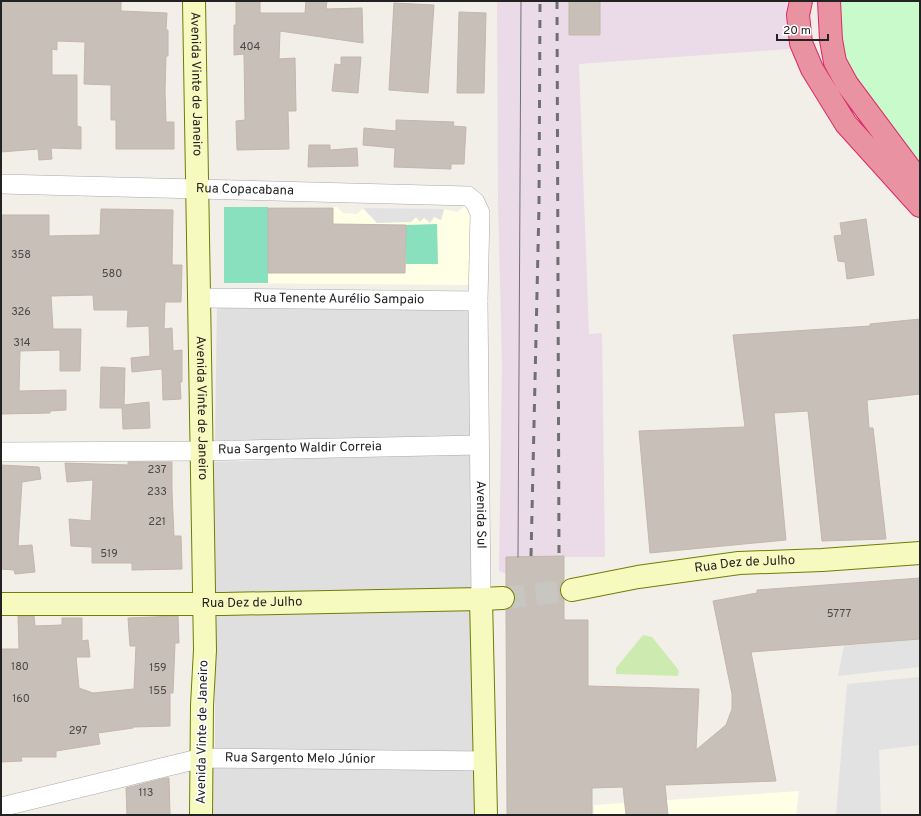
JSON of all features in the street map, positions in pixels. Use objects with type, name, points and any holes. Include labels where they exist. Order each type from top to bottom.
[{"type":"highway","points":[[801,1],[798,16],[801,43],[812,69],[846,124],[920,206]]},
{"type":"highway","points":[[830,1],[831,40],[835,62],[847,84],[920,182]]},
{"type":"street","name":"Avenida Vinte de Janeiro","points":[[194,1],[205,650],[202,705],[201,815]]},
{"type":"street","name":"Rua Copacabana","points":[[1,184],[468,196],[475,202],[480,213]]},
{"type":"street","name":"Avenida Sul","points":[[480,213],[478,301],[479,445],[486,815]]},
{"type":"street","name":"Rua Tenente Aurélio Sampaio","points":[[199,298],[478,301]]},
{"type":"street","name":"Rua Sargento Waldir Correia","points":[[1,452],[201,451],[479,445]]},
{"type":"street","name":"Rua Dez de Julho","points":[[572,590],[638,577],[739,563],[822,560],[920,553]]},
{"type":"street","name":"Rua Dez de Julho","points":[[1,604],[204,604],[503,598]]},
{"type":"street","name":"Rua Sargento Melo Júnior","points":[[1,807],[202,758],[484,761]]},
{"type":"shaded area","points":[[497,1],[787,1],[790,49],[579,64],[589,334],[602,333],[605,557],[506,557],[506,574],[499,571],[502,365],[498,201]]},
{"type":"shaded area","points":[[465,206],[469,208],[470,213],[469,285],[224,283],[224,207],[337,207],[343,213],[357,214],[363,208],[377,223],[416,217],[434,216],[441,220],[444,209],[457,212]]},
{"type":"shaded area","points":[[363,208],[444,209],[441,220],[434,217],[430,223],[424,218],[420,222],[416,217],[411,222],[377,223]]},
{"type":"shaded area","points":[[217,302],[473,307],[473,440],[215,440]]},
{"type":"shaded area","points":[[474,453],[472,590],[215,594],[211,462]]},
{"type":"shaded area","points":[[476,608],[476,756],[215,755],[215,609]]},
{"type":"shaded area","points":[[920,639],[920,667],[838,676],[844,645]]},
{"type":"shaded area","points":[[920,677],[920,745],[879,750],[881,815],[836,815],[847,684]]},
{"type":"shaded area","points":[[211,766],[479,770],[481,815],[210,815]]},
{"type":"shaded area","points":[[799,791],[796,815],[594,815],[594,805]]},
{"type":"green space","points":[[841,1],[920,1],[920,167],[855,78],[850,68],[841,41]]},
{"type":"green space","points":[[224,207],[268,207],[268,283],[224,283]]},
{"type":"green space","points":[[437,224],[438,264],[406,264],[406,225]]},
{"type":"green space","points":[[643,635],[652,637],[679,671],[678,676],[616,674],[616,668]]},
{"type":"building","points":[[1,1],[121,1],[121,11],[167,13],[166,30],[168,30],[168,56],[166,56],[166,122],[174,122],[174,149],[116,149],[116,120],[111,120],[111,85],[84,84],[85,42],[57,41],[57,50],[52,49],[52,75],[77,75],[77,126],[81,127],[81,149],[51,148],[52,159],[39,160],[38,149],[1,152]]},
{"type":"building","points":[[236,1],[260,1],[260,13],[305,13],[306,1],[327,1],[326,9],[362,8],[363,43],[280,31],[279,59],[295,58],[296,111],[288,111],[289,149],[237,150],[236,121],[245,120],[244,54],[234,55]]},
{"type":"building","points":[[569,1],[600,1],[600,35],[569,35]]},
{"type":"building","points":[[394,3],[434,5],[428,93],[389,90]]},
{"type":"building","points":[[459,12],[486,13],[484,93],[457,93]]},
{"type":"building","points":[[341,57],[361,57],[358,93],[332,91],[335,64],[341,65]]},
{"type":"building","points":[[396,120],[454,122],[453,126],[466,127],[464,164],[451,164],[451,169],[394,167],[395,148],[363,145],[364,128],[396,131]]},
{"type":"building","points":[[309,145],[330,145],[330,150],[357,148],[358,166],[308,167]]},
{"type":"building","points":[[268,208],[333,208],[333,224],[406,225],[405,273],[268,273]]},
{"type":"building","points":[[101,209],[173,210],[172,265],[182,265],[181,302],[165,302],[164,329],[172,328],[173,351],[182,350],[182,382],[180,382],[181,399],[163,400],[162,369],[132,372],[131,358],[150,356],[149,326],[127,327],[128,310],[94,310],[93,295],[51,296],[53,329],[81,329],[80,371],[60,371],[60,350],[20,351],[19,391],[66,390],[66,410],[50,411],[50,413],[1,414],[1,215],[49,215],[49,236],[100,235]]},
{"type":"building","points":[[866,219],[874,275],[847,279],[845,262],[838,261],[834,236],[842,235],[840,223]]},
{"type":"building","points":[[920,319],[920,394],[867,400],[869,428],[873,428],[886,539],[822,541],[808,411],[774,413],[786,540],[650,553],[639,431],[745,427],[733,335],[870,326],[870,324]]},
{"type":"building","points":[[101,367],[125,368],[124,405],[149,402],[150,428],[123,429],[122,408],[100,408]]},
{"type":"building","points":[[128,462],[172,462],[174,536],[181,536],[182,569],[132,570],[132,563],[92,563],[92,547],[71,546],[69,519],[91,521],[93,480],[67,482],[65,463],[128,465]]},
{"type":"building","points":[[1,465],[39,467],[41,479],[22,482],[18,546],[32,545],[35,572],[15,574],[14,570],[1,569]]},
{"type":"building","points":[[564,556],[564,580],[560,586],[560,592],[564,600],[564,620],[588,620],[588,686],[699,689],[696,750],[726,725],[732,709],[732,694],[713,601],[757,593],[757,590],[920,578],[920,639],[751,652],[776,781],[665,785],[668,815],[626,815],[623,787],[592,788],[592,815],[507,815],[506,610],[514,604],[515,598],[513,591],[506,586],[506,557]]},
{"type":"building","points":[[18,616],[34,616],[35,626],[62,625],[62,618],[82,618],[82,641],[88,640],[90,657],[76,657],[79,688],[93,693],[134,689],[136,646],[130,646],[128,618],[178,616],[179,643],[175,643],[173,693],[170,693],[170,726],[133,727],[98,733],[100,744],[56,751],[56,757],[21,757],[22,761],[1,762],[1,649],[19,649]]},
{"type":"building","points":[[169,778],[170,815],[127,815],[126,788]]},
{"type":"tunnel","points":[[503,598],[572,590]]},
{"type":"tram line","points":[[518,557],[521,1]]},
{"type":"railway","points":[[531,556],[539,206],[540,1]]},
{"type":"railway","points":[[557,1],[559,556]]}]
